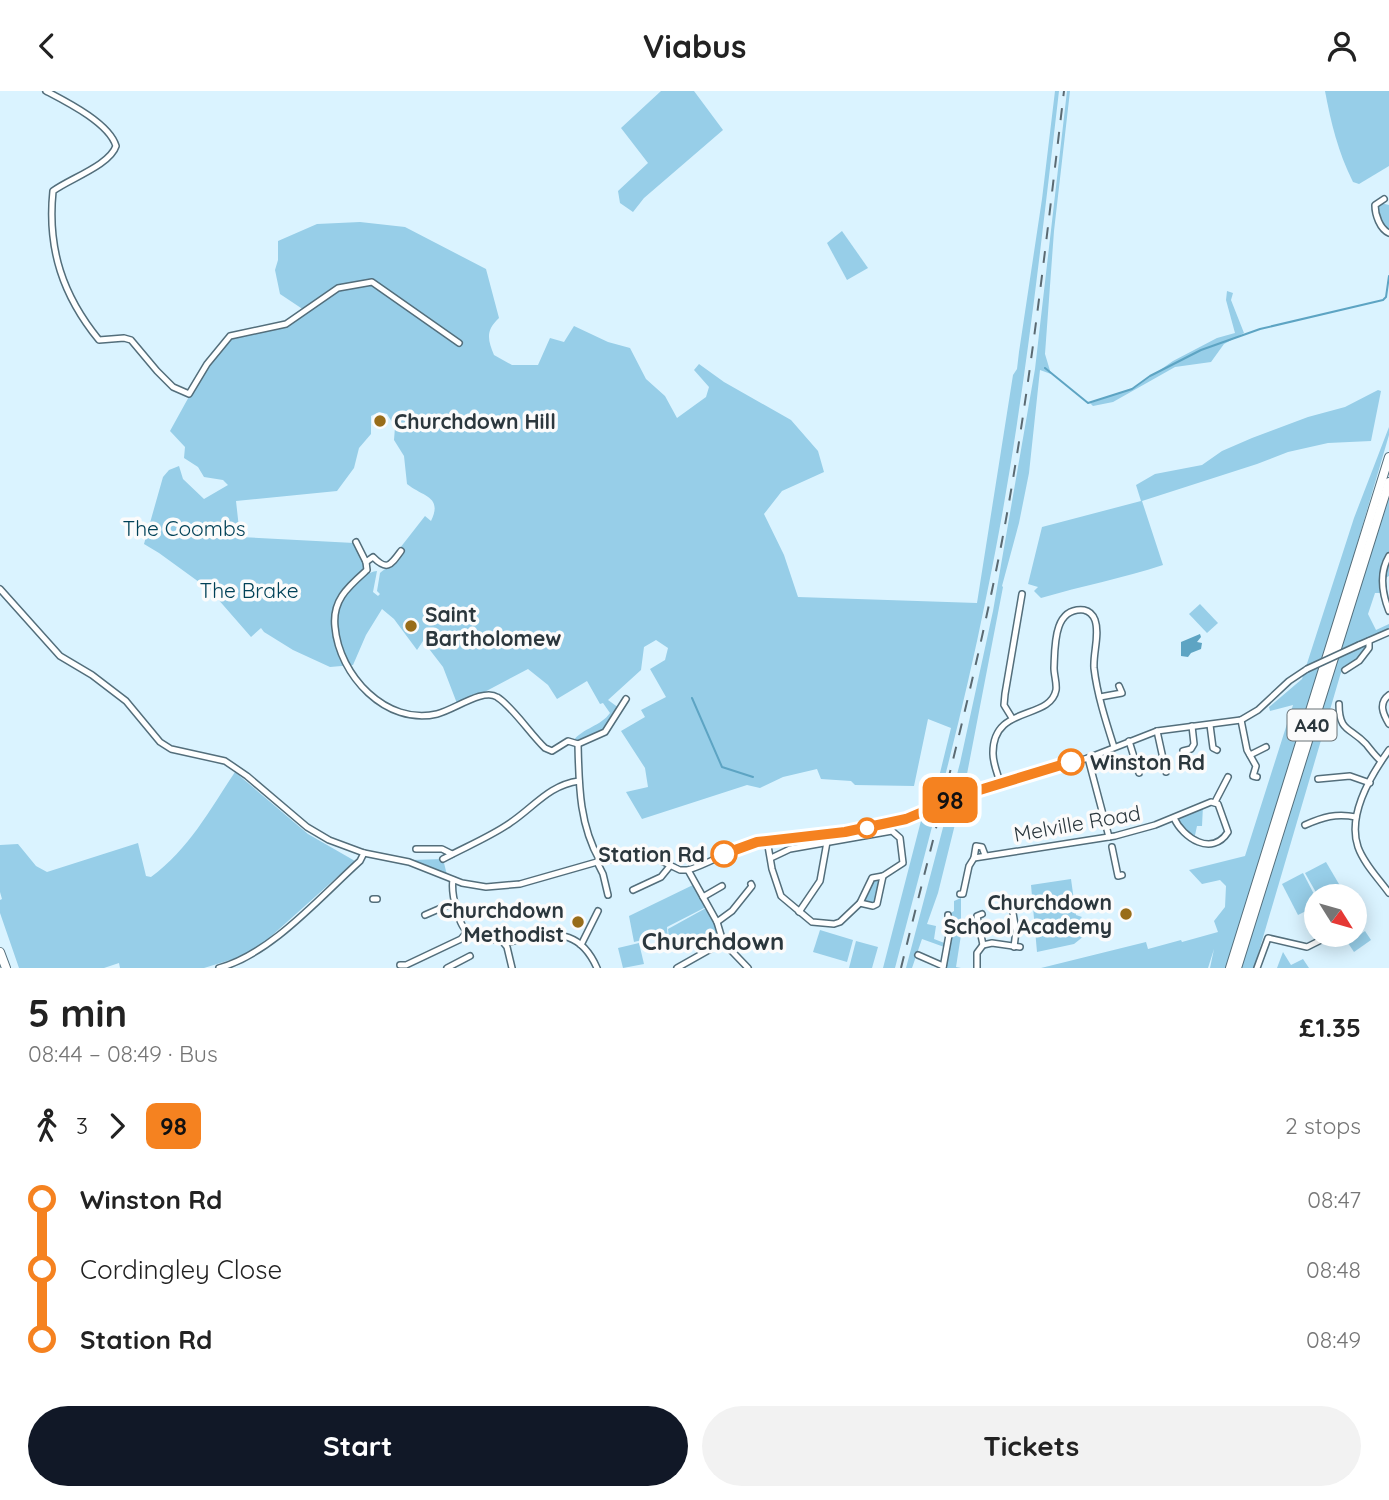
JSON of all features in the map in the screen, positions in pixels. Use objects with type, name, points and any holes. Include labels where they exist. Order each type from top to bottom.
[{"type":"highway","name":"A40","points":[[1230,968],[1389,457]]},
{"type":"highway","name":"A40","points":[[1237,968],[1389,482]]},
{"type":"highway","points":[[0,952],[6,968]]},
{"type":"street","points":[[46,91],[75,106],[111,136],[116,146],[113,154],[52,194],[54,253],[69,295],[99,341],[124,338],[131,340],[173,387],[189,394],[207,364],[230,336],[286,324],[338,288],[372,282],[459,343]]},
{"type":"street","points":[[1384,199],[1375,205],[1375,210],[1381,228],[1389,233]]},
{"type":"street","points":[[356,542],[367,570]]},
{"type":"street","points":[[366,562],[373,557],[383,566],[391,564],[401,551]]},
{"type":"street","points":[[1389,556],[1385,562],[1383,593],[1389,611]]},
{"type":"street","points":[[377,563],[339,600],[334,612],[336,637],[344,662],[368,694],[385,705],[413,715],[436,714],[484,694],[497,697],[545,748],[552,751],[568,741],[578,744],[605,732],[626,699]]},
{"type":"street","points":[[0,589],[60,656],[92,675],[126,701],[160,743],[171,749],[225,761],[317,834],[364,853],[410,862],[453,880],[486,887],[508,886],[600,861],[646,857],[688,870],[745,845],[866,828],[916,816],[960,796],[1088,758],[1157,731],[1241,720],[1258,710],[1289,681],[1307,669],[1389,632]]},
{"type":"street","points":[[1012,718],[1004,705],[1022,594]]},
{"type":"street","points":[[1001,785],[993,752],[997,736],[1012,718],[1038,709],[1052,698],[1056,691],[1054,671],[1058,624],[1063,615],[1072,611],[1090,612],[1094,618],[1094,663],[1114,747]]},
{"type":"street","points":[[1345,670],[1359,661],[1369,648],[1369,641]]},
{"type":"street","points":[[1100,697],[1121,692]]},
{"type":"street","points":[[1389,695],[1382,704],[1389,724]]},
{"type":"street","points":[[1339,704],[1339,719],[1344,726],[1361,739],[1381,761]]},
{"type":"street","points":[[1241,720],[1250,755],[1256,766],[1253,776]]},
{"type":"street","points":[[1210,725],[1213,750]]},
{"type":"street","points":[[1182,751],[1191,750],[1194,744],[1192,726]]},
{"type":"street","points":[[1157,731],[1166,772]]},
{"type":"street","points":[[1129,741],[1139,773]]},
{"type":"street","points":[[578,744],[583,820],[600,861],[598,865],[603,874],[607,895]]},
{"type":"street","points":[[1250,755],[1266,747]]},
{"type":"street","points":[[1389,750],[1370,783],[1354,824],[1363,857],[1389,893]]},
{"type":"street","points":[[1088,758],[1110,837],[1106,843],[1112,847],[1118,876]]},
{"type":"street","points":[[1318,779],[1350,776],[1370,783]]},
{"type":"street","points":[[1174,817],[1179,829],[1187,837],[1200,842],[1216,842],[1224,838],[1228,832],[1227,825],[1216,801],[1228,777]]},
{"type":"street","points":[[443,859],[508,825],[548,792],[569,782],[579,781]]},
{"type":"street","name":"Melville Road","points":[[985,855],[982,847],[975,846],[974,858],[1110,837],[1216,801]]},
{"type":"street","points":[[1305,825],[1331,815],[1356,817]]},
{"type":"street","points":[[767,840],[772,869],[781,896],[812,922],[834,925],[840,922],[860,903],[872,878],[883,877],[903,863],[900,838],[897,834],[884,831],[790,849],[771,858]]},
{"type":"street","points":[[799,912],[820,881],[828,842]]},
{"type":"street","points":[[416,849],[442,849],[452,854]]},
{"type":"street","points":[[219,968],[246,959],[268,944],[360,861],[364,853]]},
{"type":"street","points":[[960,894],[963,894],[969,866],[974,858]]},
{"type":"street","points":[[633,890],[661,877],[670,866]]},
{"type":"street","points":[[688,870],[717,922],[723,942],[748,968]]},
{"type":"street","points":[[860,903],[873,906],[877,904],[883,877]]},
{"type":"street","points":[[453,880],[452,891],[464,929],[506,944],[513,968]]},
{"type":"street","points":[[703,897],[719,886]]},
{"type":"street","points":[[717,922],[732,911],[753,886]]},
{"type":"street","points":[[977,968],[977,953],[983,945],[992,943],[1017,947],[1011,901]]},
{"type":"street","points":[[425,915],[455,902]]},
{"type":"street","points":[[581,945],[598,911]]},
{"type":"street","points":[[918,955],[943,967],[948,915]]},
{"type":"street","points":[[977,916],[983,945]]},
{"type":"street","points":[[403,965],[461,939],[467,932]]},
{"type":"street","points":[[506,944],[546,934],[571,938],[591,956],[597,968]]},
{"type":"street","points":[[1257,968],[1268,938],[1304,946]]},
{"type":"street","points":[[681,967],[723,942]]},
{"type":"street","points":[[447,968],[468,955]]},
{"type":"green space","points":[[661,91],[694,91],[723,130],[644,198],[633,212],[620,203],[618,191],[648,163],[621,128]]},
{"type":"green space","points":[[1055,91],[1059,91],[1028,346],[998,535],[966,691],[943,784],[895,968],[883,968],[923,813],[937,805],[939,777],[951,728],[928,719],[914,786],[855,785],[851,781],[821,779],[817,769],[783,777],[760,788],[747,785],[642,819],[626,792],[648,787],[645,768],[621,731],[645,717],[641,710],[666,697],[650,669],[665,660],[668,648],[656,640],[644,647],[641,670],[608,700],[619,708],[609,728],[578,744],[573,741],[610,713],[603,703],[600,704],[587,681],[557,699],[548,685],[528,669],[458,706],[443,667],[423,641],[417,650],[394,619],[382,609],[366,635],[353,665],[330,667],[293,650],[261,628],[251,637],[210,590],[144,544],[163,477],[169,470],[179,466],[183,479],[204,499],[228,485],[223,480],[204,477],[198,467],[184,458],[185,447],[170,431],[207,364],[230,336],[286,324],[304,310],[280,294],[275,270],[278,241],[317,224],[360,222],[405,227],[486,269],[499,318],[490,331],[490,345],[494,355],[512,365],[538,365],[550,338],[564,342],[574,326],[608,342],[630,348],[646,379],[665,396],[677,418],[706,397],[709,387],[694,370],[699,364],[724,382],[791,420],[818,451],[824,472],[782,491],[764,514],[784,555],[798,597],[977,603],[1013,375],[1017,369]],"holes":[[[379,412],[387,414],[395,427],[394,440],[404,456],[407,484],[430,498],[435,507],[434,513],[431,521],[425,516],[400,548],[396,560],[380,573],[378,596],[373,592],[377,571],[357,580],[346,592],[335,613],[334,635],[332,613],[336,603],[364,570],[363,561],[354,543],[240,537],[236,501],[337,491],[354,468],[359,448],[371,434],[371,416]]]},
{"type":"green space","points":[[1067,91],[1070,91],[1054,231],[1045,354],[1051,374],[1040,370],[1029,473],[1002,586],[967,774],[972,793],[962,796],[938,893],[927,924],[936,926],[934,939],[947,944],[948,915],[954,911],[954,901],[961,898],[961,935],[956,967],[961,968],[943,968],[947,948],[922,939],[912,968],[906,968],[960,763],[993,611],[1035,369]]},
{"type":"green space","points":[[1325,91],[1389,91],[1389,166],[1359,184],[1353,182],[1343,160]]},
{"type":"green space","points":[[1381,203],[1389,205],[1389,232],[1384,228],[1376,208]]},
{"type":"green space","points":[[842,231],[868,268],[847,280],[827,243]]},
{"type":"green space","points":[[1227,291],[1233,293],[1231,300],[1244,333],[1224,344],[1211,362],[1175,367],[1113,402],[1093,406],[1090,403],[1136,387],[1173,361],[1217,338],[1235,333],[1226,300]]},
{"type":"green space","points":[[1378,390],[1381,391],[1371,441],[1328,443],[1288,452],[1142,501],[1163,565],[1041,598],[1034,591],[1038,587],[1028,584],[1042,527],[1141,501],[1136,485],[1155,474],[1202,465],[1222,451],[1252,438],[1308,417],[1345,407]]},
{"type":"green space","points":[[1389,427],[1389,435],[1341,599],[1227,968],[1210,968],[1214,949],[1208,968],[1041,968],[1146,942],[1148,949],[1218,932],[1214,921],[1225,907],[1226,886],[1220,880],[1202,884],[1189,870],[1245,856],[1293,705],[1270,711],[1269,707],[1302,679],[1354,518]]},
{"type":"green space","points":[[1389,495],[1389,576],[1383,579],[1383,593],[1375,593],[1368,614],[1376,630],[1389,624],[1389,632],[1369,641],[1369,648],[1358,660],[1342,669],[1254,968],[1240,968]]},
{"type":"green space","points":[[1200,604],[1218,623],[1207,633],[1189,614]]},
{"type":"green space","points":[[235,772],[308,834],[355,861],[258,948],[240,957],[204,968],[120,968],[119,963],[104,968],[19,968],[0,913],[0,845],[18,844],[36,866],[47,872],[138,843],[146,876],[151,877],[187,842]]},
{"type":"green space","points":[[1203,806],[1202,826],[1197,826],[1194,840],[1174,818]]},
{"type":"green space","points":[[443,859],[448,879],[409,862],[411,860]]},
{"type":"green space","points":[[1326,862],[1339,884],[1311,884],[1305,873]]},
{"type":"green space","points":[[1303,873],[1309,884],[1304,884],[1304,912],[1298,915],[1282,884]]},
{"type":"green space","points":[[883,876],[877,904],[860,903],[872,878]]},
{"type":"green space","points":[[1071,879],[1076,915],[1082,917],[1078,927],[1084,936],[1074,944],[1037,952],[1031,885]]},
{"type":"green space","points":[[695,884],[706,907],[667,927],[668,939],[650,938],[634,942],[629,916]]},
{"type":"green space","points":[[706,908],[718,932],[718,939],[713,945],[700,954],[692,942],[669,939],[668,929]]},
{"type":"green space","points":[[820,930],[853,940],[847,962],[813,952]]},
{"type":"green space","points":[[856,941],[878,947],[872,968],[849,968]]},
{"type":"green space","points":[[639,943],[644,964],[623,968],[618,948]]},
{"type":"green space","points":[[1283,952],[1291,965],[1303,959],[1309,968],[1277,968]]},
{"type":"shaded area","points":[[1200,634],[1197,642],[1202,643],[1201,649],[1188,657],[1181,656],[1181,642]]},
{"type":"waterway","points":[[1045,368],[1088,403],[1132,389],[1150,376],[1201,350],[1260,329],[1383,300],[1386,297],[1389,276]]},
{"type":"waterway","points":[[692,698],[722,767],[753,777]]},
{"type":"railway","points":[[901,968],[967,702],[1002,541],[1029,373],[1064,91]]},
{"type":"bus line","name":"98","points":[[724,854],[767,840],[845,832],[906,819],[960,796],[1021,780],[1071,762]]},
{"type":"place","name":"Churchdown Hill","points":[[380,421]]},
{"type":"place","name":"Saint Bartholomew","points":[[411,626]]},
{"type":"place","name":"Winston Rd","points":[[1071,762]]},
{"type":"place","name":"Station Rd","points":[[724,854]]},
{"type":"place","name":"Churchdown School Academy","points":[[1126,914]]},
{"type":"place","name":"Churchdown Methodist","points":[[578,922]]},
{"type":"district","name":"Churchdown","points":[[713,941]]},
{"type":"park label","name":"The Coombs","points":[[184,528]]},
{"type":"park label","name":"The Brake","points":[[249,590]]}]
